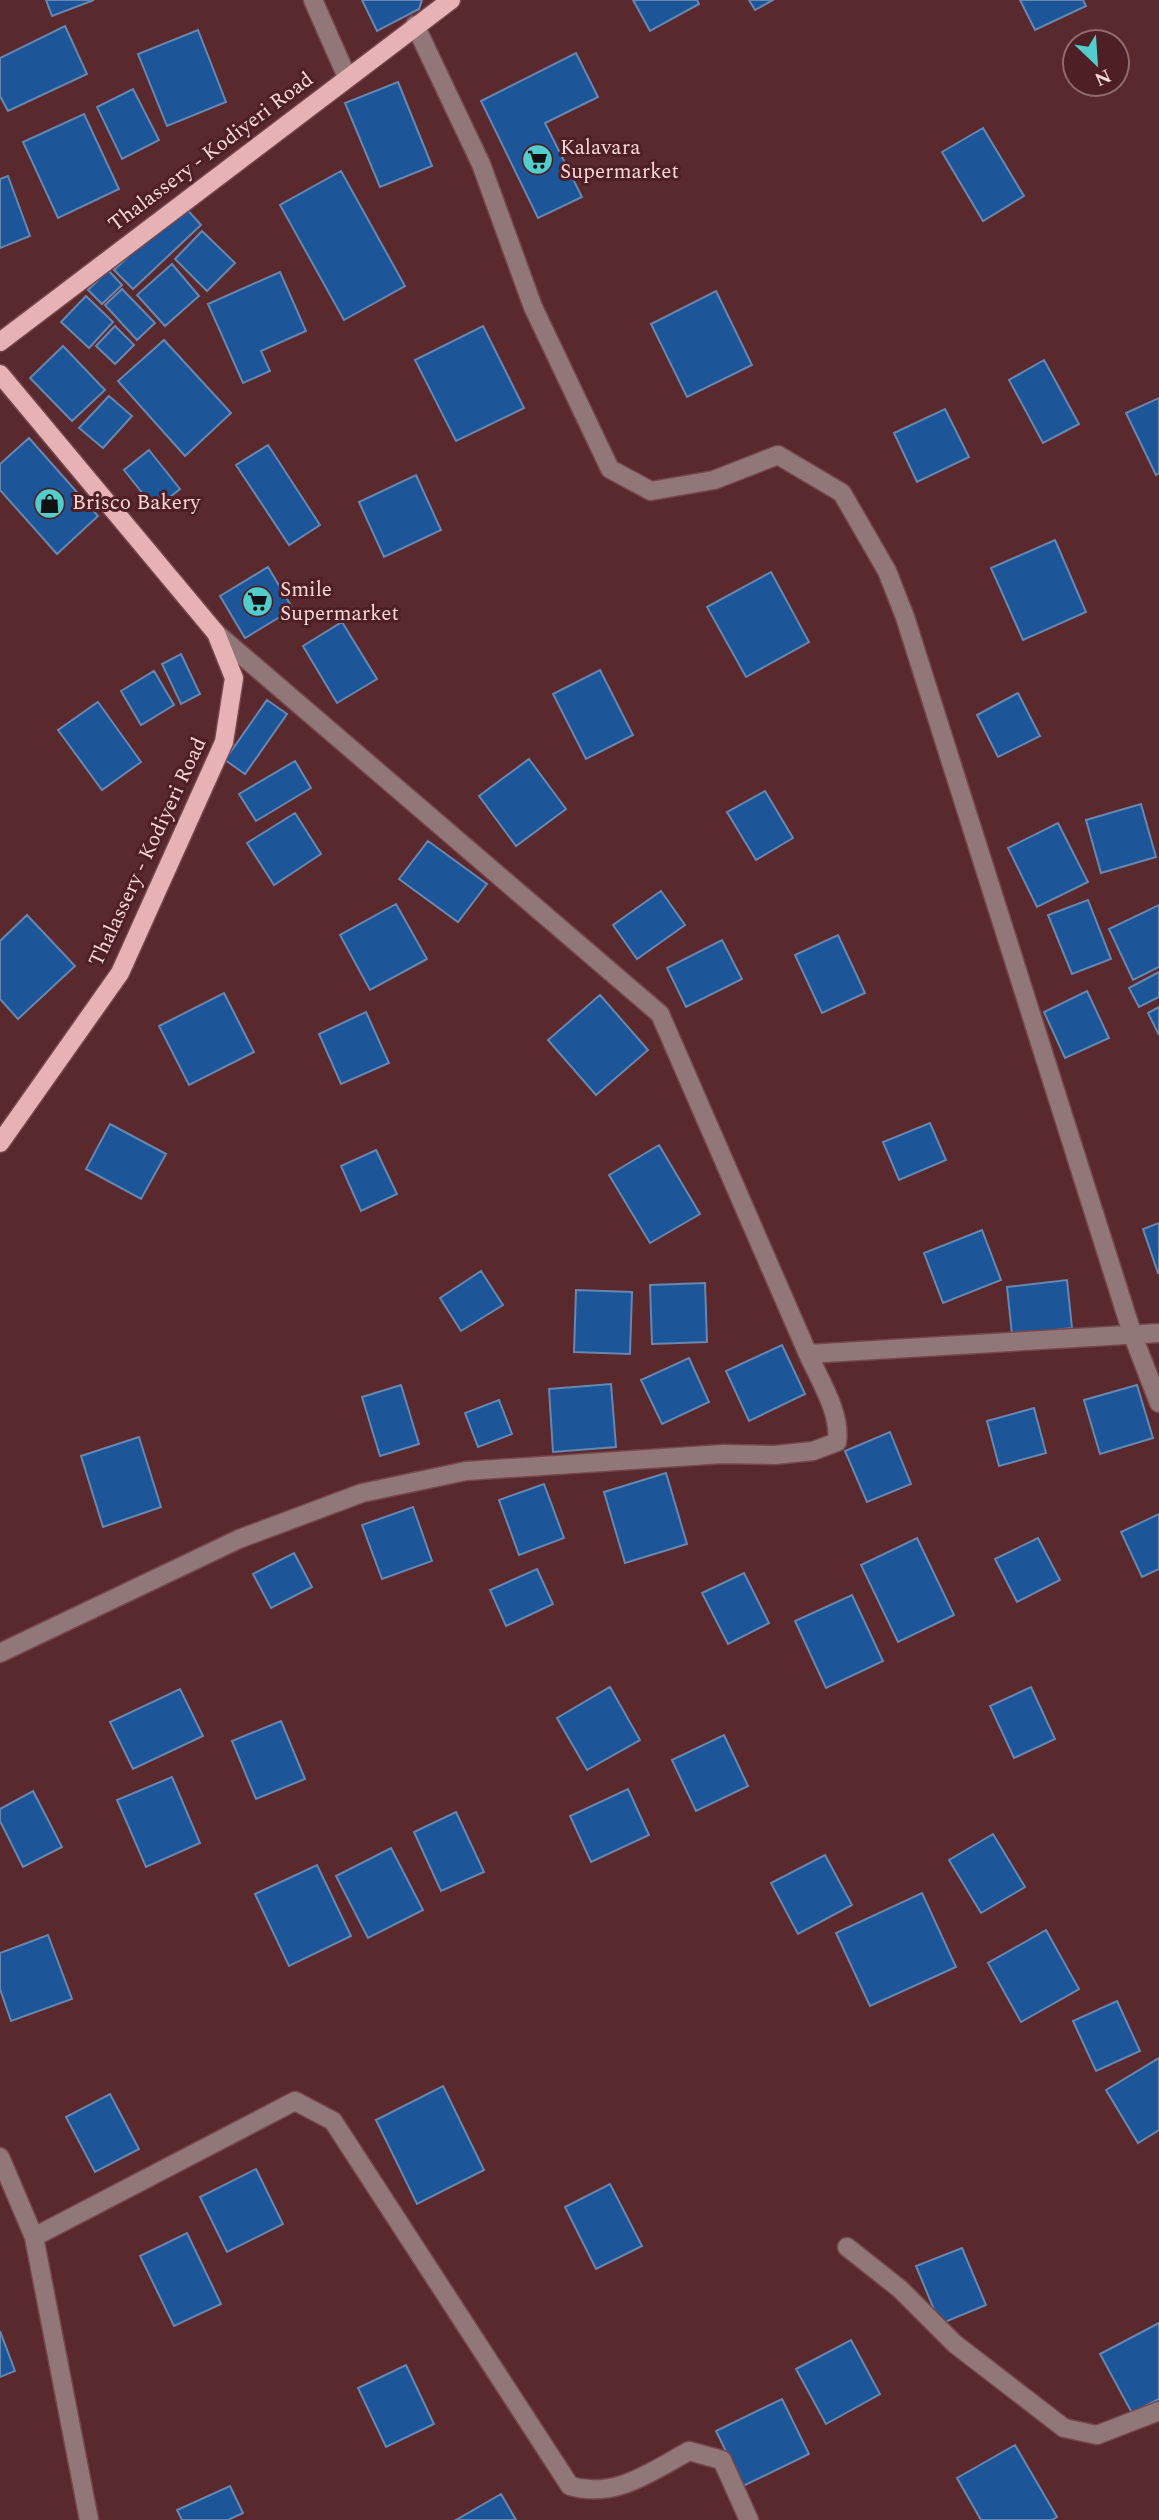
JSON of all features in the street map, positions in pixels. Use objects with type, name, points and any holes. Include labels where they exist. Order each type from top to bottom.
[{"type":"main road","name":"Thalassery - Kodiyeri Road","points":[[0,342],[451,0]]},
{"type":"main road","name":"Thalassery - Kodiyeri Road","points":[[0,374],[216,633],[234,678],[224,742],[120,973],[0,1143]]},
{"type":"street","points":[[313,0],[347,77]]},
{"type":"street","points":[[415,25],[481,164],[533,307],[610,470],[650,491],[714,480],[778,456],[842,493],[887,571],[905,617],[1133,1336],[1159,1403]]},
{"type":"street","points":[[0,1653],[239,1539],[362,1493],[466,1471],[723,1454],[775,1455],[813,1451],[837,1443],[838,1431],[828,1399],[660,1014],[216,633]]},
{"type":"street","points":[[808,1354],[1159,1334]]},
{"type":"street","points":[[34,2237],[295,2101],[333,2121],[570,2486],[589,2491],[622,2487],[689,2451],[722,2460],[749,2520]]},
{"type":"street","points":[[0,2157],[34,2237],[89,2520]]},
{"type":"street","points":[[847,2247],[900,2288],[955,2344],[1064,2428],[1097,2435],[1159,2412]]},
{"type":"building","points":[[46,0],[94,0],[52,16]]},
{"type":"building","points":[[362,0],[422,0],[419,9],[377,31]]},
{"type":"building","points":[[633,0],[697,0],[699,4],[650,31]]},
{"type":"building","points":[[749,0],[773,0],[755,10]]},
{"type":"building","points":[[1020,0],[1083,0],[1086,6],[1035,30]]},
{"type":"building","points":[[65,26],[87,74],[8,111],[0,96],[0,58]]},
{"type":"building","points":[[198,30],[226,102],[167,126],[138,54]]},
{"type":"building","name":"Kalavara Supermarket","points":[[576,53],[598,97],[545,123],[582,197],[538,218],[481,101]]},
{"type":"building","points":[[398,82],[432,166],[380,187],[345,103]]},
{"type":"building","points":[[133,89],[159,140],[122,159],[97,107]]},
{"type":"building","points":[[84,114],[119,189],[58,218],[23,142]]},
{"type":"building","points":[[983,128],[1024,196],[983,221],[942,152]]},
{"type":"building","points":[[341,171],[405,286],[344,320],[280,205]]},
{"type":"building","points":[[8,176],[30,236],[0,248],[0,179]]},
{"type":"building","points":[[183,205],[201,225],[133,289],[114,270]]},
{"type":"building","points":[[202,231],[235,263],[207,291],[175,259]]},
{"type":"building","points":[[172,264],[199,296],[165,326],[137,295]]},
{"type":"building","points":[[108,270],[122,285],[102,304],[88,290]]},
{"type":"building","points":[[280,272],[306,331],[261,351],[270,371],[243,383],[208,304]]},
{"type":"building","points":[[122,289],[155,323],[137,340],[105,305]]},
{"type":"building","points":[[716,291],[752,365],[687,397],[651,324]]},
{"type":"building","points":[[86,296],[113,322],[89,348],[61,322]]},
{"type":"building","points":[[115,326],[134,345],[115,364],[96,346]]},
{"type":"building","points":[[483,326],[524,408],[456,441],[415,360]]},
{"type":"building","points":[[164,340],[231,413],[185,456],[118,381]]},
{"type":"building","points":[[63,346],[105,390],[72,421],[30,378]]},
{"type":"building","points":[[1044,360],[1079,424],[1043,443],[1009,380]]},
{"type":"building","points":[[109,396],[132,416],[103,448],[79,428]]},
{"type":"building","points":[[1159,398],[1159,473],[1156,475],[1126,413]]},
{"type":"building","points":[[945,409],[969,457],[917,482],[894,433]]},
{"type":"building","name":"Brisco Bakery","points":[[29,438],[98,516],[57,554],[0,490],[0,464]]},
{"type":"building","points":[[268,445],[320,525],[289,545],[236,465]]},
{"type":"building","points":[[149,450],[180,489],[155,509],[124,470]]},
{"type":"building","points":[[416,475],[441,530],[384,557],[359,502]]},
{"type":"building","points":[[1055,540],[1086,612],[1023,640],[991,568]]},
{"type":"building","name":"Smile Supermarket","points":[[268,567],[293,609],[245,638],[220,596]]},
{"type":"building","points":[[771,572],[809,642],[746,677],[707,607]]},
{"type":"building","points":[[342,622],[377,679],[337,703],[303,646]]},
{"type":"building","points":[[181,654],[200,694],[181,704],[162,664]]},
{"type":"building","points":[[600,670],[633,735],[586,759],[553,694]]},
{"type":"building","points":[[154,671],[174,705],[141,725],[121,691]]},
{"type":"building","points":[[1018,693],[1040,736],[998,757],[977,715]]},
{"type":"building","points":[[267,700],[287,714],[245,774],[225,760]]},
{"type":"building","points":[[98,702],[141,762],[102,790],[58,730]]},
{"type":"building","points":[[529,759],[566,809],[516,846],[479,796]]},
{"type":"building","points":[[295,761],[311,788],[256,821],[239,794]]},
{"type":"building","points":[[765,791],[793,838],[756,860],[727,812]]},
{"type":"building","points":[[1141,804],[1156,857],[1101,873],[1086,820]]},
{"type":"building","points":[[295,813],[321,854],[274,885],[247,843]]},
{"type":"building","points":[[1058,823],[1088,882],[1037,907],[1008,848]]},
{"type":"building","points":[[428,841],[487,884],[458,922],[399,879]]},
{"type":"building","points":[[661,891],[685,925],[637,959],[613,925]]},
{"type":"building","points":[[1088,900],[1111,959],[1072,974],[1048,915]]},
{"type":"building","points":[[396,904],[427,959],[370,990],[340,935]]},
{"type":"building","points":[[1159,905],[1159,967],[1133,980],[1109,929]]},
{"type":"building","points":[[27,915],[75,966],[18,1019],[0,999],[0,941]]},
{"type":"building","points":[[838,935],[865,993],[822,1013],[795,955]]},
{"type":"building","points":[[722,940],[742,979],[686,1007],[667,968]]},
{"type":"building","points":[[1159,972],[1159,997],[1139,1007],[1129,988]]},
{"type":"building","points":[[1087,991],[1109,1038],[1065,1058],[1044,1012]]},
{"type":"building","points":[[224,993],[254,1052],[189,1085],[159,1026]]},
{"type":"building","points":[[600,995],[648,1050],[596,1095],[548,1040]]},
{"type":"building","points":[[1159,1007],[1159,1035],[1148,1013]]},
{"type":"building","points":[[366,1012],[389,1063],[341,1084],[319,1034]]},
{"type":"building","points":[[930,1123],[946,1160],[899,1180],[883,1142]]},
{"type":"building","points":[[110,1124],[166,1154],[141,1199],[86,1169]]},
{"type":"building","points":[[659,1145],[700,1214],[650,1243],[609,1175]]},
{"type":"building","points":[[376,1150],[397,1194],[361,1211],[341,1166]]},
{"type":"building","points":[[1159,1223],[1159,1273],[1158,1273],[1143,1229]]},
{"type":"building","points":[[982,1230],[1001,1280],[943,1303],[924,1253]]},
{"type":"building","points":[[481,1271],[503,1305],[461,1331],[440,1298]]},
{"type":"building","points":[[1067,1280],[1072,1328],[1012,1335],[1007,1287]]},
{"type":"building","points":[[705,1283],[707,1342],[652,1344],[650,1285]]},
{"type":"building","points":[[576,1290],[632,1292],[630,1354],[574,1352]]},
{"type":"building","points":[[782,1345],[805,1394],[749,1421],[726,1371]]},
{"type":"building","points":[[689,1358],[709,1402],[662,1424],[641,1380]]},
{"type":"building","points":[[611,1384],[616,1447],[553,1452],[549,1389]]},
{"type":"building","points":[[401,1385],[419,1444],[380,1456],[362,1397]]},
{"type":"building","points":[[1137,1385],[1153,1438],[1100,1454],[1084,1400]]},
{"type":"building","points":[[499,1400],[512,1434],[478,1447],[465,1413]]},
{"type":"building","points":[[1034,1408],[1046,1453],[999,1466],[987,1421]]},
{"type":"building","points":[[890,1432],[911,1484],[867,1502],[845,1451]]},
{"type":"building","points":[[139,1437],[161,1507],[103,1527],[81,1456]]},
{"type":"building","points":[[666,1473],[687,1544],[625,1563],[604,1492]]},
{"type":"building","points":[[544,1484],[564,1538],[519,1555],[499,1500]]},
{"type":"building","points":[[413,1507],[432,1561],[382,1579],[362,1525]]},
{"type":"building","points":[[1159,1514],[1159,1569],[1142,1577],[1121,1532]]},
{"type":"building","points":[[917,1538],[954,1615],[898,1642],[861,1565]]},
{"type":"building","points":[[1038,1538],[1060,1580],[1017,1602],[995,1559]]},
{"type":"building","points":[[294,1553],[312,1587],[271,1608],[253,1574]]},
{"type":"building","points":[[537,1569],[553,1604],[506,1626],[490,1590]]},
{"type":"building","points":[[744,1573],[769,1623],[728,1644],[702,1593]]},
{"type":"building","points":[[852,1595],[883,1661],[826,1688],[795,1621]]},
{"type":"building","points":[[610,1687],[640,1740],[587,1770],[557,1718]]},
{"type":"building","points":[[1031,1687],[1055,1739],[1014,1758],[990,1706]]},
{"type":"building","points":[[180,1689],[203,1736],[133,1769],[110,1722]]},
{"type":"building","points":[[281,1721],[305,1779],[256,1799],[232,1741]]},
{"type":"building","points":[[724,1735],[748,1786],[696,1811],[672,1760]]},
{"type":"building","points":[[172,1777],[200,1843],[146,1867],[117,1800]]},
{"type":"building","points":[[628,1789],[649,1835],[591,1862],[570,1816]]},
{"type":"building","points":[[33,1791],[62,1847],[23,1867],[0,1821],[0,1809]]},
{"type":"building","points":[[456,1812],[484,1872],[441,1891],[414,1832]]},
{"type":"building","points":[[993,1834],[1025,1887],[981,1913],[949,1860]]},
{"type":"building","points":[[391,1848],[423,1910],[368,1938],[336,1876]]},
{"type":"building","points":[[825,1855],[852,1905],[798,1934],[771,1883]]},
{"type":"building","points":[[317,1865],[351,1936],[289,1966],[255,1894]]},
{"type":"building","points":[[922,1893],[956,1967],[870,2006],[836,1933]]},
{"type":"building","points":[[1046,1930],[1079,1989],[1021,2022],[988,1963]]},
{"type":"building","points":[[48,1935],[72,1999],[11,2021],[0,1989],[0,1953]]},
{"type":"building","points":[[1117,2001],[1140,2051],[1096,2071],[1073,2021]]},
{"type":"building","points":[[1159,2058],[1159,2130],[1138,2143],[1106,2090]]},
{"type":"building","points":[[443,2086],[484,2170],[417,2204],[376,2120]]},
{"type":"building","points":[[110,2094],[139,2149],[95,2172],[66,2117]]},
{"type":"building","points":[[256,2169],[283,2224],[227,2252],[200,2197]]},
{"type":"building","points":[[610,2184],[642,2246],[596,2269],[565,2207]]},
{"type":"building","points":[[187,2233],[221,2304],[174,2326],[140,2256]]},
{"type":"building","points":[[962,2248],[986,2305],[940,2324],[916,2266]]},
{"type":"building","points":[[1159,2323],[1159,2399],[1132,2413],[1100,2354]]},
{"type":"building","points":[[0,2331],[15,2371],[0,2377]]},
{"type":"building","points":[[851,2340],[880,2394],[826,2424],[796,2369]]},
{"type":"building","points":[[406,2365],[434,2424],[386,2447],[358,2388]]},
{"type":"building","points":[[782,2399],[809,2454],[743,2486],[716,2431]]},
{"type":"building","points":[[1015,2445],[1057,2517],[1052,2520],[981,2520],[957,2478]]},
{"type":"building","points":[[230,2486],[243,2513],[228,2520],[182,2520],[177,2510]]},
{"type":"building","points":[[501,2494],[516,2520],[456,2520]]},
{"type":"place","name":"Kalavara Supermarket","points":[[537,160]]},
{"type":"place","name":"Brisco Bakery","points":[[49,503]]},
{"type":"place","name":"Smile Supermarket","points":[[257,602]]}]
